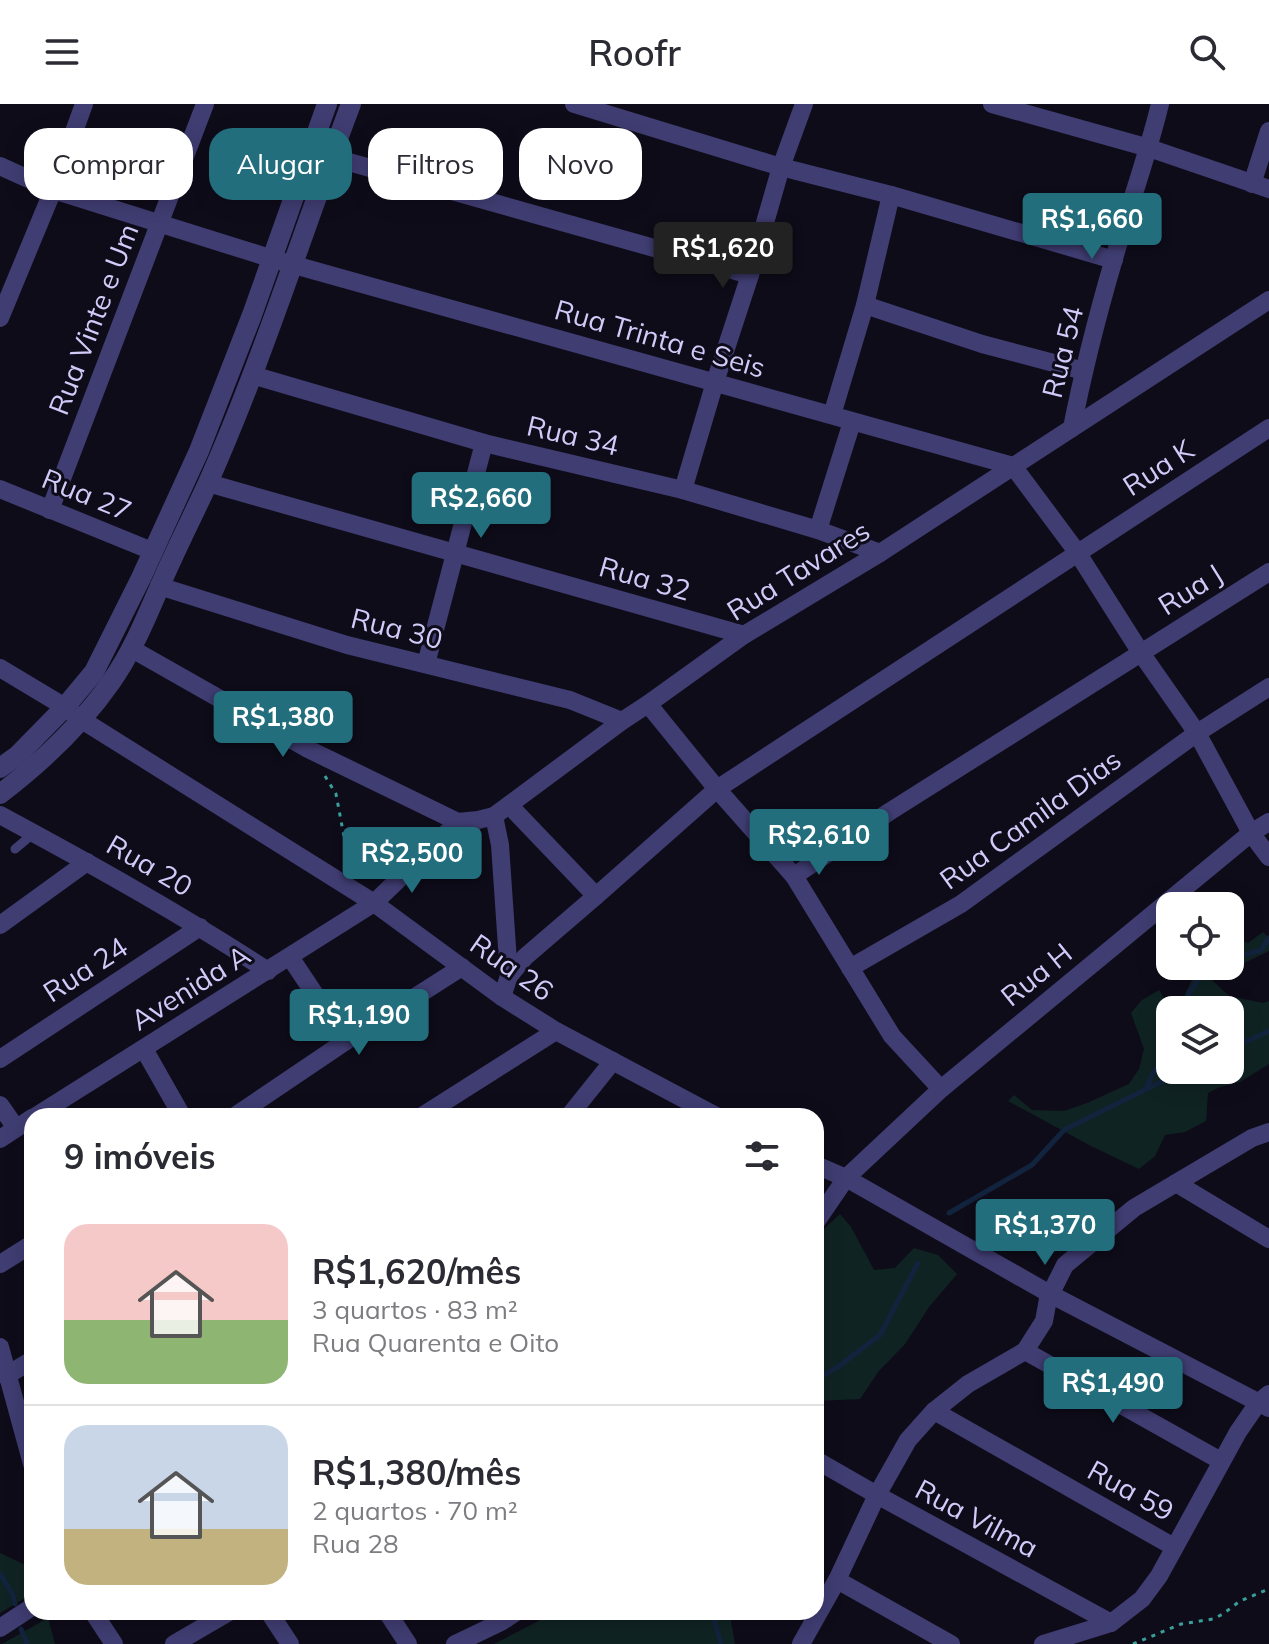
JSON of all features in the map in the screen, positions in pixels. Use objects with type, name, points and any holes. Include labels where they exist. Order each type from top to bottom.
[{"type":"street","points":[[75,128],[84,104]]},
{"type":"street","name":"Rua Vinte e Um","points":[[50,510],[205,104]]},
{"type":"street","points":[[0,768],[111,683],[132,649],[208,483],[252,375],[327,104]]},
{"type":"street","points":[[342,128],[351,104]]},
{"type":"street","points":[[574,104],[781,167],[891,195],[1114,260]]},
{"type":"street","points":[[683,490],[781,167],[804,104]]},
{"type":"street","points":[[992,104],[1149,148],[1261,186],[1269,131]]},
{"type":"street","name":"Rua 54","points":[[1072,428],[1114,260],[1160,104]]},
{"type":"street","points":[[352,163],[750,275]]},
{"type":"street","name":"Rua Trinta e Seis","points":[[0,166],[24,177]]},
{"type":"street","points":[[832,415],[865,305],[891,195]]},
{"type":"street","points":[[0,318],[49,200]]},
{"type":"street","name":"Rua Trinta e Seis","points":[[86,200],[283,261],[1013,466]]},
{"type":"street","points":[[0,794],[32,770],[74,714],[199,451],[311,200]]},
{"type":"street","name":"Rua Tavares","points":[[458,822],[478,820],[502,810],[744,635],[880,553],[1269,300]]},
{"type":"street","points":[[865,305],[982,344],[1084,371]]},
{"type":"street","name":"Rua 34","points":[[252,375],[484,443],[683,490],[818,530],[880,553]]},
{"type":"street","points":[[818,530],[852,422]]},
{"type":"street","name":"Rua K","points":[[509,976],[525,957],[717,789],[1269,428]]},
{"type":"street","points":[[426,664],[484,443]]},
{"type":"street","points":[[1013,466],[1077,552],[1141,653],[1197,733],[1251,833],[1269,857]]},
{"type":"street","name":"Rua 32","points":[[208,483],[744,635]]},
{"type":"street","name":"Rua 27","points":[[0,489],[152,551]]},
{"type":"street","name":"Rua J","points":[[794,876],[889,812],[1269,572]]},
{"type":"street","name":"Rua 30","points":[[159,586],[347,645],[570,700],[622,721]]},
{"type":"street","points":[[132,649],[308,749],[458,822],[374,903]]},
{"type":"street","name":"Rua 26","points":[[0,668],[374,903],[502,997],[556,1031],[701,1108]]},
{"type":"street","name":"Rua Camila Dias","points":[[850,968],[961,904],[1197,733],[1269,687]]},
{"type":"street","points":[[648,704],[717,789],[794,876],[892,1036],[941,1089]]},
{"type":"street","points":[[502,810],[596,896]]},
{"type":"street","points":[[502,810],[500,845],[509,976],[502,997]]},
{"type":"street","name":"Rua 20","points":[[0,815],[200,927],[268,971]]},
{"type":"street","name":"Rua H","points":[[824,1210],[846,1178],[941,1089],[1251,833],[1269,822]]},
{"type":"street","points":[[0,925],[87,862]]},
{"type":"street","name":"Avenida A","points":[[49,1108],[374,903]]},
{"type":"street","name":"Rua 24","points":[[0,1059],[200,927]]},
{"type":"street","points":[[290,957],[346,1041]]},
{"type":"street","points":[[247,1108],[462,967]]},
{"type":"street","points":[[435,1108],[556,1031]]},
{"type":"street","points":[[144,1049],[177,1108]]},
{"type":"street","points":[[575,1108],[613,1061]]},
{"type":"street","points":[[0,1105],[24,1119]]},
{"type":"street","name":"Avenida A","points":[[0,1139],[24,1124]]},
{"type":"street","points":[[824,1603],[908,1440],[934,1411],[968,1384],[1025,1351],[1044,1321],[1050,1294],[1065,1265],[1134,1208],[1252,1138],[1269,1132]]},
{"type":"street","points":[[824,1168],[1050,1294],[1265,1401],[1221,1461],[1159,1576],[1142,1599],[1111,1623],[1043,1644]]},
{"type":"street","points":[[1176,1183],[1269,1239]]},
{"type":"street","points":[[0,1264],[24,1249]]},
{"type":"street","points":[[0,1347],[24,1437]]},
{"type":"street","points":[[1025,1351],[1221,1461]]},
{"type":"street","points":[[6,1376],[24,1365]]},
{"type":"street","name":"Rua 59","points":[[934,1411],[1174,1547]]},
{"type":"street","name":"Rua Vilma","points":[[824,1465],[1111,1623]]},
{"type":"street","points":[[837,1580],[951,1644]]},
{"type":"street","points":[[0,1628],[24,1612]]},
{"type":"street","points":[[98,1620],[114,1644]]},
{"type":"street","points":[[174,1644],[215,1620]]},
{"type":"street","points":[[274,1620],[290,1644]]},
{"type":"street","points":[[392,1620],[408,1644]]},
{"type":"street","points":[[455,1644],[496,1620]]},
{"type":"street","points":[[801,1644],[814,1620]]},
{"type":"lane","points":[[15,849],[34,833]]},
{"type":"path","points":[[308,749],[336,794],[348,858],[343,884]]},
{"type":"path","points":[[1133,1644],[1181,1624],[1213,1619],[1240,1601],[1269,1589]]},
{"type":"green space","points":[[1263,932],[1269,938],[1269,951],[1244,963],[1244,941],[1248,943]]},
{"type":"green space","points":[[1192,980],[1212,980],[1229,996],[1185,996]]},
{"type":"green space","points":[[1159,990],[1162,996],[1156,996],[1156,1084],[1232,1084],[1208,1093],[1206,1121],[1185,1132],[1165,1135],[1155,1156],[1139,1169],[1008,1101],[1014,1095],[1032,1110],[1064,1111],[1129,1084],[1139,1069],[1144,1049],[1131,1013],[1142,1000]]},
{"type":"green space","points":[[1244,999],[1263,1003],[1269,1001],[1269,1064],[1244,1080]]},
{"type":"green space","points":[[840,1214],[851,1227],[874,1270],[895,1268],[914,1248],[938,1255],[957,1274],[860,1399],[824,1401],[825,1228]]},
{"type":"green space","points":[[0,1553],[24,1564],[24,1599],[0,1613]]},
{"type":"green space","points":[[49,1620],[55,1644],[2,1644]]},
{"type":"green space","points":[[540,1620],[731,1620],[735,1644],[494,1644]]},
{"type":"waterway","points":[[1244,955],[1261,950],[1269,938]]},
{"type":"waterway","points":[[1188,996],[1198,980]]},
{"type":"waterway","points":[[1244,1043],[1269,1031]]},
{"type":"waterway","points":[[1147,1087],[1156,1070]]},
{"type":"waterway","points":[[949,1213],[1032,1165],[1064,1130],[1157,1084]]},
{"type":"waterway","points":[[824,1375],[880,1335],[918,1263]]},
{"type":"waterway","points":[[0,1574],[15,1604]]},
{"type":"waterway","points":[[714,1620],[721,1644]]},
{"type":"waterway","points":[[21,1629],[27,1644]]}]
